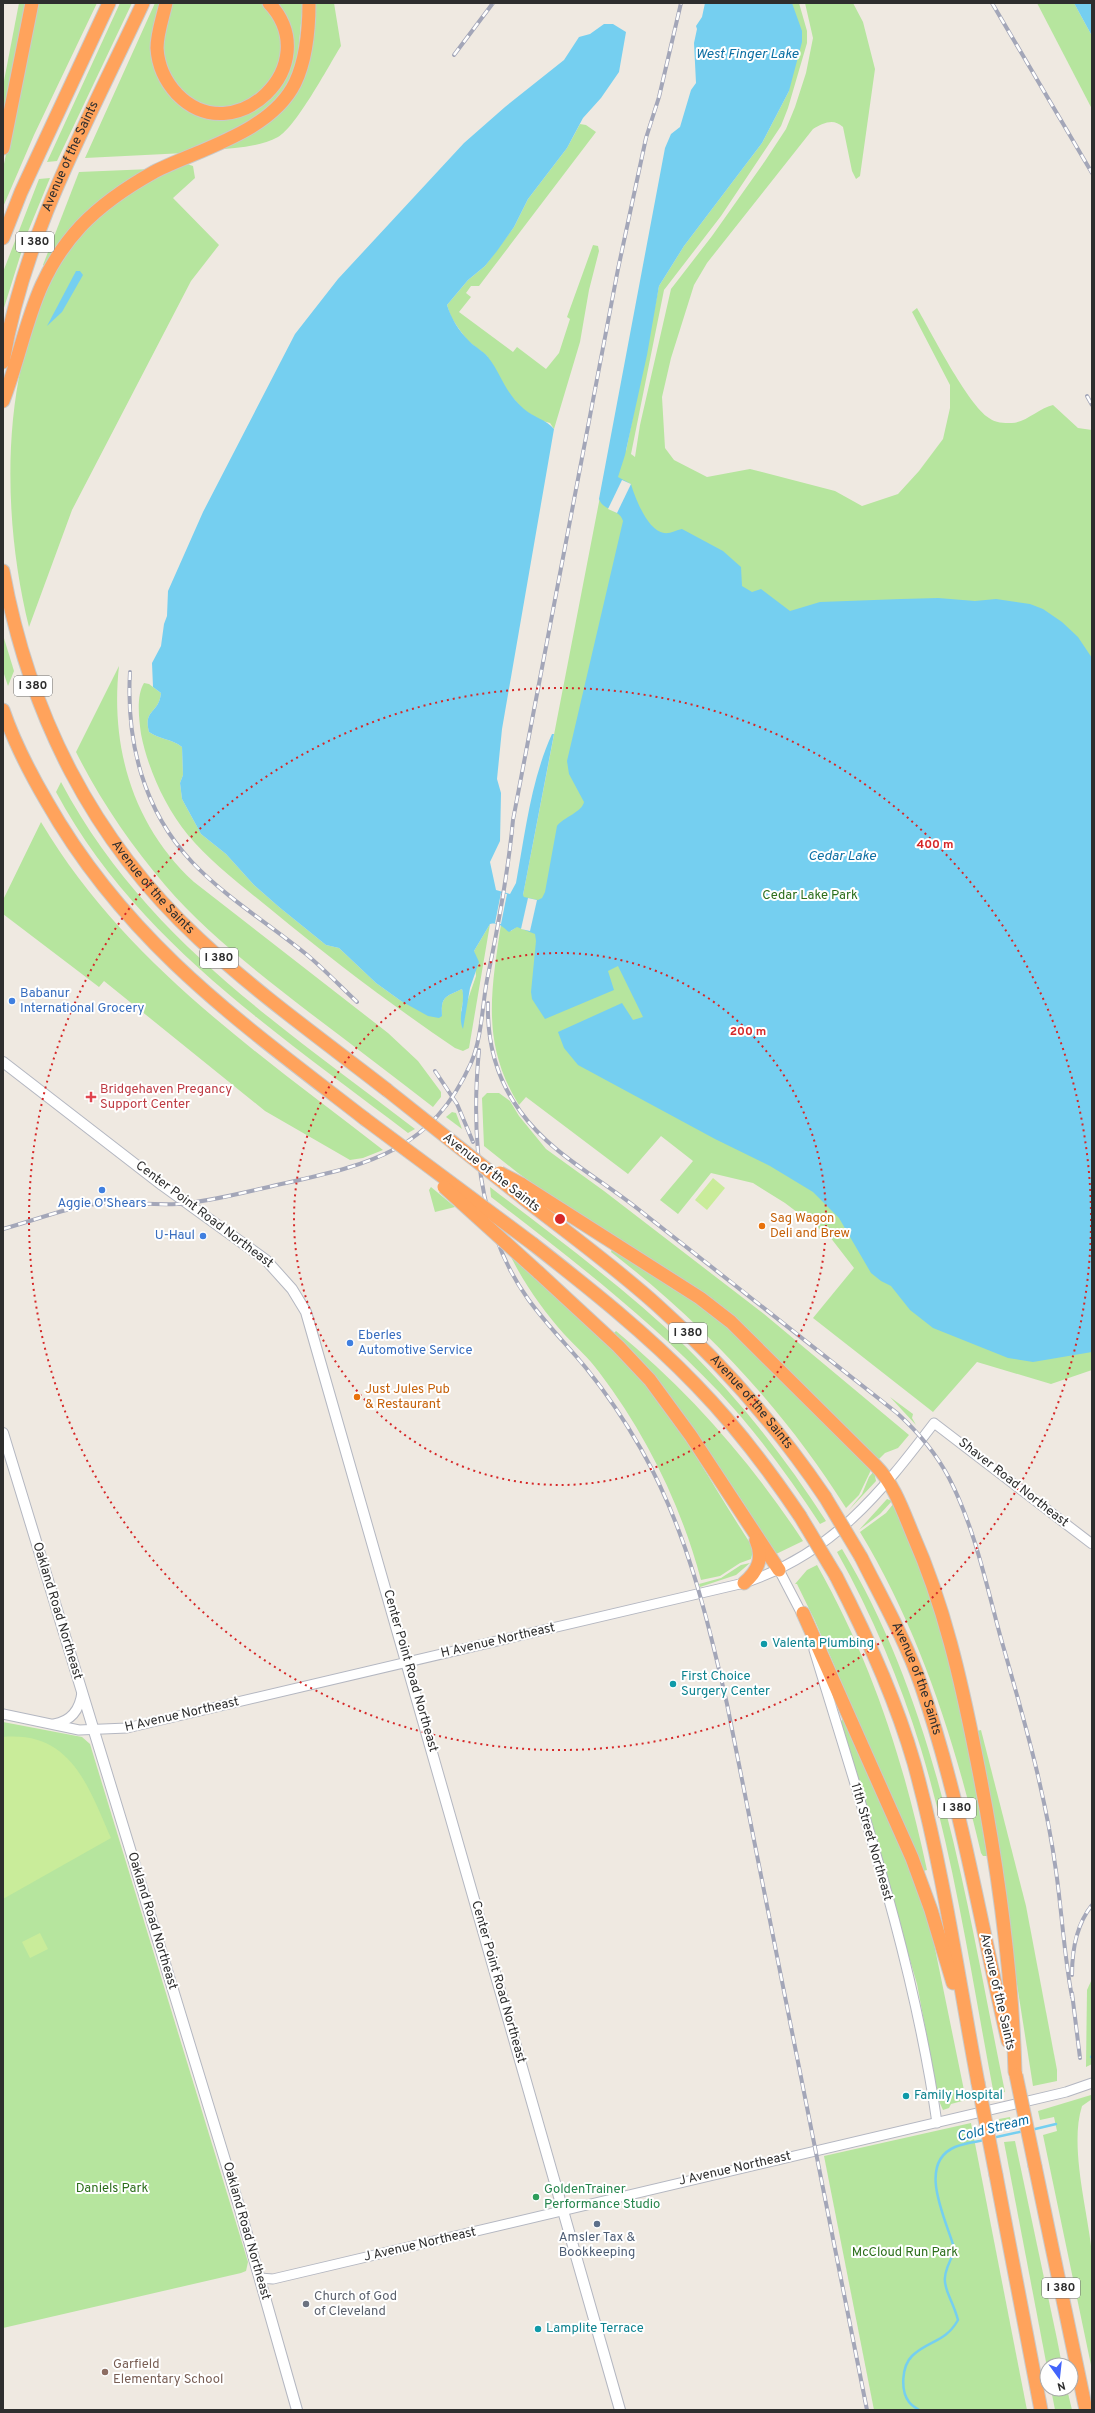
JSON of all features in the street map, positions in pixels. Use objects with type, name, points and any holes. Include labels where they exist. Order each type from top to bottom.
[{"type":"highway","name":"I 380","points":[[3,238],[21,192],[109,3]]},
{"type":"highway","name":"Avenue of the Saints","points":[[3,362],[15,303],[42,222],[143,3]]},
{"type":"highway","points":[[166,3],[157,46],[163,75],[173,90],[189,103],[198,108],[220,112],[240,110],[258,101],[271,89],[281,74],[286,55],[286,37],[280,17],[269,3]]},
{"type":"highway","points":[[3,401],[26,325],[41,283],[58,254],[81,226],[102,206],[139,181],[248,128],[273,111],[290,92],[300,70],[304,54],[309,3]]},
{"type":"highway","points":[[3,148],[31,5]]},
{"type":"highway","name":"Avenue of the Saints","points":[[3,570],[17,634],[38,702],[63,757],[83,794],[130,864],[148,886],[197,938],[268,997],[618,1272],[693,1338],[766,1417],[825,1497],[861,1557],[905,1646],[920,1684],[943,1752],[1016,2073],[1086,2410]]},
{"type":"highway","name":"I 380","points":[[3,710],[18,748],[63,830],[107,893],[170,961],[217,1003],[365,1119],[533,1244],[638,1330],[697,1386],[747,1444],[800,1516],[836,1576],[880,1667],[913,1761],[933,1838],[978,2083],[1041,2410]]},
{"type":"highway","points":[[406,1150],[480,1221],[618,1346],[650,1380],[691,1436],[779,1570]]},
{"type":"highway","points":[[464,1152],[521,1184],[694,1294],[731,1322],[876,1466],[888,1480],[925,1562],[938,1598],[972,1734],[985,1798],[1006,1943],[1016,2073]]},
{"type":"highway","points":[[744,1583],[755,1571],[760,1560],[760,1550],[750,1528]]},
{"type":"highway","points":[[803,1613],[922,1883],[969,2034]]},
{"type":"main road","name":"Center Point Road Northeast","points":[[3,1062],[162,1185],[266,1260],[295,1292],[312,1330],[620,2410]]},
{"type":"main road","name":"Oakland Road Northeast","points":[[3,1433],[260,2278],[297,2410]]},
{"type":"street","name":"H Avenue Northeast","points":[[3,1714],[93,1731],[134,1726],[408,1663],[744,1583],[779,1570],[814,1550],[843,1528],[865,1508],[934,1423]]},
{"type":"street","name":"Shaver Road Northeast","points":[[934,1423],[1092,1544]]},
{"type":"street","name":"11th Street Northeast","points":[[779,1570],[803,1613],[869,1831],[915,2000],[937,2123]]},
{"type":"street","points":[[51,1724],[62,1722],[72,1716],[79,1707],[82,1692]]},
{"type":"street","name":"J Avenue Northeast","points":[[260,2278],[273,2279],[564,2211],[1066,2092],[1092,2083]]},
{"type":"green space","points":[[19,3],[25,3],[3,123],[3,86]]},
{"type":"green space","points":[[36,3],[97,3],[34,135],[3,207],[3,169]]},
{"type":"green space","points":[[120,3],[132,3],[57,161],[47,162]]},
{"type":"green space","points":[[155,3],[163,3],[155,36],[175,97],[234,115],[287,71],[275,3],[303,3],[297,64],[291,82],[270,107],[237,129],[185,153],[85,158]]},
{"type":"green space","points":[[169,3],[263,3],[278,28],[281,52],[274,74],[260,92],[241,103],[219,107],[196,101],[175,84],[169,76],[161,50],[162,34]]},
{"type":"green space","points":[[314,3],[334,3],[341,46],[294,122],[278,137],[263,143],[238,148],[214,150],[283,108]]},
{"type":"green space","name":"Cedar Lake Park","points":[[792,3],[799,3],[807,31],[807,43],[788,108],[781,126],[721,216],[664,290],[631,454],[635,457],[640,425],[671,289],[712,236],[765,161],[786,129],[795,107],[806,73],[813,38],[805,3],[853,3],[863,22],[875,69],[860,176],[856,179],[852,171],[843,127],[836,123],[828,122],[813,129],[707,263],[694,285],[671,358],[662,397],[665,448],[674,460],[707,477],[750,469],[835,491],[862,506],[898,494],[919,471],[943,439],[950,408],[950,385],[912,312],[917,308],[961,384],[980,411],[989,418],[1000,422],[1017,422],[1053,405],[1078,428],[1092,430],[1092,1370],[1051,1384],[977,1362],[933,1412],[813,1318],[854,1268],[830,1237],[785,1203],[753,1183],[711,1173],[678,1214],[660,1200],[693,1161],[661,1136],[628,1174],[526,1097],[519,1105],[507,1082],[499,1061],[494,1039],[492,995],[501,924],[511,931],[515,928],[523,895],[611,440],[626,451],[659,286],[684,246],[762,143],[789,91]]},
{"type":"green space","points":[[1037,3],[1074,3],[1092,36],[1092,109]]},
{"type":"green space","points":[[580,124],[586,125],[596,132],[479,286],[471,286],[466,293],[471,297],[459,312],[513,352],[517,347],[546,369],[559,353],[570,319],[567,317],[593,245],[598,246],[599,251],[589,290],[580,342],[554,429],[550,423],[539,420],[524,410],[509,394],[487,356],[468,341],[459,329],[451,317],[447,305],[468,280],[485,266],[514,227],[528,199],[567,148]]},
{"type":"green space","points":[[187,164],[193,166],[195,178],[173,198],[219,245],[191,281],[72,510],[29,627],[20,583],[14,537],[11,490],[11,443],[16,395],[25,350],[39,306],[58,265],[91,222],[126,195]]},
{"type":"green space","points":[[151,169],[45,266],[43,265],[79,172]]},
{"type":"green space","points":[[50,178],[27,234],[3,311],[3,272],[39,179]]},
{"type":"green space","points":[[3,635],[14,671],[8,686],[3,671]]},
{"type":"green space","points":[[119,666],[117,696],[118,726],[123,755],[130,783],[141,810],[155,836],[173,860],[194,882],[388,1033],[418,1061],[441,1092],[441,1097],[433,1107],[234,953],[181,903],[128,838],[95,787],[76,752]]},
{"type":"green space","points":[[144,683],[149,684],[161,693],[160,700],[148,719],[149,732],[174,742],[182,747],[183,775],[180,783],[182,799],[201,834],[226,854],[254,885],[279,907],[326,945],[339,948],[376,983],[401,1001],[442,1016],[442,1004],[445,998],[462,989],[464,996],[461,1012],[466,1005],[476,976],[474,951],[490,924],[469,1048],[463,1051],[455,1048],[409,1016],[318,948],[240,885],[217,865],[188,835],[165,800],[158,787],[148,761],[141,734],[139,715],[140,694]]},
{"type":"green space","points":[[61,782],[94,837],[132,887],[173,932],[218,975],[265,1014],[415,1129],[408,1133],[310,1059],[213,981],[168,939],[126,894],[89,845],[56,792]]},
{"type":"green space","points":[[41,822],[74,872],[112,919],[152,961],[196,1002],[241,1040],[383,1150],[363,1158],[350,1160],[265,1111],[104,981],[99,987],[3,914],[3,900]]},
{"type":"green space","points":[[487,1093],[499,1093],[510,1101],[519,1116],[546,1149],[604,1191],[764,1314],[909,1435],[898,1448],[885,1453],[879,1459],[874,1458],[759,1342],[518,1173],[484,1146],[482,1098]]},
{"type":"green space","points":[[452,1112],[456,1113],[462,1129],[446,1117]]},
{"type":"green space","points":[[713,1178],[725,1188],[707,1210],[695,1200]]},
{"type":"green space","points":[[431,1187],[455,1207],[435,1212],[429,1190]]},
{"type":"green space","points":[[490,1187],[565,1244],[638,1304],[685,1346],[743,1408],[778,1451],[826,1521],[820,1524],[760,1440],[719,1392],[693,1365],[609,1290],[491,1197]]},
{"type":"green space","points":[[612,1249],[698,1304],[729,1328],[871,1470],[859,1495],[846,1508],[822,1471],[769,1402],[709,1338],[645,1279],[611,1252]]},
{"type":"green space","points":[[511,1257],[604,1340],[654,1396],[692,1450],[750,1543],[753,1551],[751,1559],[740,1563],[720,1576],[701,1580],[683,1525],[647,1445],[616,1396],[595,1367],[564,1334],[528,1287]]},
{"type":"green space","points":[[616,1331],[669,1378],[694,1403],[762,1483],[803,1541],[774,1555],[739,1496],[720,1468],[614,1333]]},
{"type":"green space","points":[[890,1397],[913,1414],[912,1418],[916,1425]]},
{"type":"green space","points":[[874,1471],[876,1481],[848,1511],[862,1494],[869,1477]]},
{"type":"green space","points":[[887,1499],[892,1501],[880,1514],[859,1530]]},
{"type":"green space","points":[[894,1503],[933,1597],[965,1725],[987,1856],[983,1856],[981,1853],[960,1770],[918,1648],[901,1608],[860,1532],[886,1513]]},
{"type":"green space","points":[[842,1549],[876,1612],[904,1678],[927,1745],[946,1813],[963,1883],[1005,2092],[994,2095],[944,1834],[921,1749],[904,1698],[884,1648],[862,1599],[837,1552]]},
{"type":"green space","points":[[750,1563],[736,1575],[700,1587],[699,1584],[721,1578],[741,1565]]},
{"type":"green space","points":[[817,1565],[837,1602],[854,1639],[884,1713],[908,1790],[927,1870],[923,1871],[815,1621],[797,1584],[795,1584],[807,1570]]},
{"type":"green space","points":[[843,1719],[906,1860],[931,1929],[966,2100],[951,2104],[949,2108],[943,2110],[939,2101],[917,1984],[840,1722]]},
{"type":"green space","name":"Daniels Park","points":[[3,1722],[82,1737],[90,1744],[248,2262],[246,2271],[241,2273],[3,2328]]},
{"type":"green space","points":[[981,1730],[1026,1906],[1057,2070],[1057,2081],[1033,2086],[977,1731]]},
{"type":"green space","points":[[3,1737],[26,1737],[45,1743],[61,1753],[74,1766],[85,1782],[111,1838],[3,1899]]},
{"type":"green space","points":[[40,1933],[48,1949],[30,1958],[22,1942]]},
{"type":"green space","points":[[1092,1979],[1092,2064],[1086,2067],[1087,1990]]},
{"type":"green space","points":[[1091,2095],[1092,2099],[1082,2106],[1079,2122],[1078,2160],[1090,2237],[1093,2268],[1092,2370],[1043,2135],[1057,2131],[1054,2117],[1040,2120],[1038,2111]]},
{"type":"green space","points":[[1010,2117],[1012,2128],[1001,2131],[999,2119]]},
{"type":"green space","name":"McCloud Run Park","points":[[971,2123],[1027,2410],[874,2410],[824,2156]]},
{"type":"green space","points":[[1015,2141],[1060,2357],[1045,2357],[1004,2142]]},
{"type":"green space","points":[[1053,2397],[1069,2397],[1072,2410],[1055,2410]]},
{"type":"water","name":"Cedar Lake","points":[[705,3],[792,3],[802,31],[802,42],[789,91],[762,143],[684,246],[659,286],[647,355],[625,455],[618,477],[631,484],[643,513],[658,531],[666,533],[682,529],[723,551],[741,567],[742,586],[752,592],[761,589],[790,611],[820,602],[901,599],[938,598],[975,601],[996,599],[1030,604],[1043,609],[1062,622],[1078,637],[1092,658],[1092,1352],[1033,1362],[1008,1358],[933,1328],[910,1310],[891,1286],[881,1281],[871,1273],[839,1218],[813,1192],[770,1166],[715,1139],[578,1065],[564,1048],[558,1032],[622,1003],[633,1020],[643,1017],[618,966],[608,971],[614,990],[545,1019],[532,999],[531,992],[536,941],[535,934],[517,927],[509,932],[499,924],[490,924],[474,951],[479,962],[470,988],[463,1029],[461,1024],[463,999],[462,989],[445,998],[442,1004],[442,1016],[439,1018],[428,1016],[401,1001],[376,983],[339,948],[326,945],[279,907],[254,885],[226,854],[201,834],[182,799],[180,783],[183,775],[182,747],[174,742],[149,732],[148,719],[160,700],[161,693],[153,687],[152,663],[161,646],[164,624],[167,616],[168,591],[203,512],[295,334],[338,279],[464,143],[505,107],[564,60],[579,37],[590,34],[604,24],[613,24],[626,32],[619,72],[601,98],[583,118],[567,148],[528,199],[514,227],[497,251],[485,266],[468,280],[447,305],[459,329],[469,341],[488,357],[517,403],[528,412],[548,423],[554,429],[502,729],[497,779],[501,793],[500,841],[490,862],[496,890],[510,894],[516,883],[534,788],[545,752],[552,734],[554,734],[523,895],[524,897],[538,900],[542,898],[545,892],[557,826],[580,809],[584,802],[569,774],[567,761],[623,521],[619,514],[604,506],[599,499],[665,148],[671,134],[680,127],[691,90],[696,83],[694,43],[697,29],[696,26],[702,17]]},
{"type":"water","points":[[1074,3],[1092,3],[1092,36]]},
{"type":"water","points":[[76,271],[80,271],[83,275],[62,312],[47,326]]},
{"type":"pier","points":[[622,480],[631,484],[617,513],[608,509]]},
{"type":"pier","points":[[501,893],[507,894],[501,924],[495,923]]},
{"type":"pier","points":[[528,898],[537,900],[530,931],[521,929]]},
{"type":"waterway","name":"Cold Stream","points":[[1031,2130],[1056,2124]]},
{"type":"waterway","name":"Cold Stream","points":[[992,2138],[1024,2131]]},
{"type":"waterway","name":"Cold Stream","points":[[919,2410],[909,2402],[904,2391],[903,2378],[906,2366],[912,2356],[948,2333],[958,2320],[946,2287],[945,2280],[949,2263],[955,2251],[937,2195],[937,2166],[943,2155],[955,2147],[985,2140]]},
{"type":"railway","points":[[454,55],[493,3]]},
{"type":"railway","points":[[3,1229],[66,1210],[104,1203],[178,1204],[200,1201],[317,1176],[372,1160],[396,1148],[418,1134],[438,1116],[455,1092],[475,1053],[499,920],[513,820],[618,269],[646,138],[659,97],[681,3]]},
{"type":"railway","points":[[992,3],[1092,173]]},
{"type":"railway","points":[[1087,396],[1092,405]]},
{"type":"railway","points":[[130,672],[131,723],[141,773],[161,820],[175,842],[205,875],[306,954],[357,1002]]},
{"type":"railway","points":[[488,1003],[489,1032],[495,1060],[505,1087],[520,1111],[532,1126],[560,1152],[623,1197],[897,1413],[926,1443],[944,1469],[966,1515],[984,1575],[1032,1752],[1046,1811],[1051,1841],[1072,1997]]},
{"type":"railway","points":[[479,1050],[476,1114],[481,1179],[488,1211],[498,1242],[511,1271],[528,1299],[549,1326],[586,1368],[622,1418],[641,1449],[671,1510],[683,1541],[703,1605],[727,1704],[867,2410]]},
{"type":"railway","points":[[435,1071],[457,1104],[473,1142]]},
{"type":"railway","points":[[1072,1975],[1076,1938],[1082,1921],[1092,1905]]},
{"type":"railway","points":[[1072,1993],[1080,2058]]},
{"type":"place","name":"Babanur International Grocery","points":[[12,1001]]},
{"type":"place","name":"Bridgehaven Pregancy Support Center","points":[[91,1097]]},
{"type":"place","name":"Aggie O'Shears","points":[[102,1190]]},
{"type":"place","name":"Sag Wagon Deli and Brew","points":[[762,1226]]},
{"type":"place","name":"U-Haul","points":[[203,1236]]},
{"type":"place","name":"Eberles Automotive Service","points":[[350,1343]]},
{"type":"place","name":"Just Jules Pub & Restaurant","points":[[357,1397]]},
{"type":"place","name":"Valenta Plumbing","points":[[764,1644]]},
{"type":"place","name":"First Choice Surgery Center","points":[[673,1684]]},
{"type":"place","name":"Family Hospital","points":[[906,2096]]},
{"type":"place","name":"GoldenTrainer Performance Studio","points":[[536,2197]]},
{"type":"place","name":"Amsler Tax & Bookkeeping","points":[[597,2224]]},
{"type":"place","name":"Church of God of Cleveland","points":[[306,2304]]},
{"type":"place","name":"Lamplite Terrace","points":[[538,2329]]},
{"type":"place","name":"Garfield Elementary School","points":[[105,2372]]},
{"type":"water label","name":"West Finger Lake","points":[[747,54]]}]
